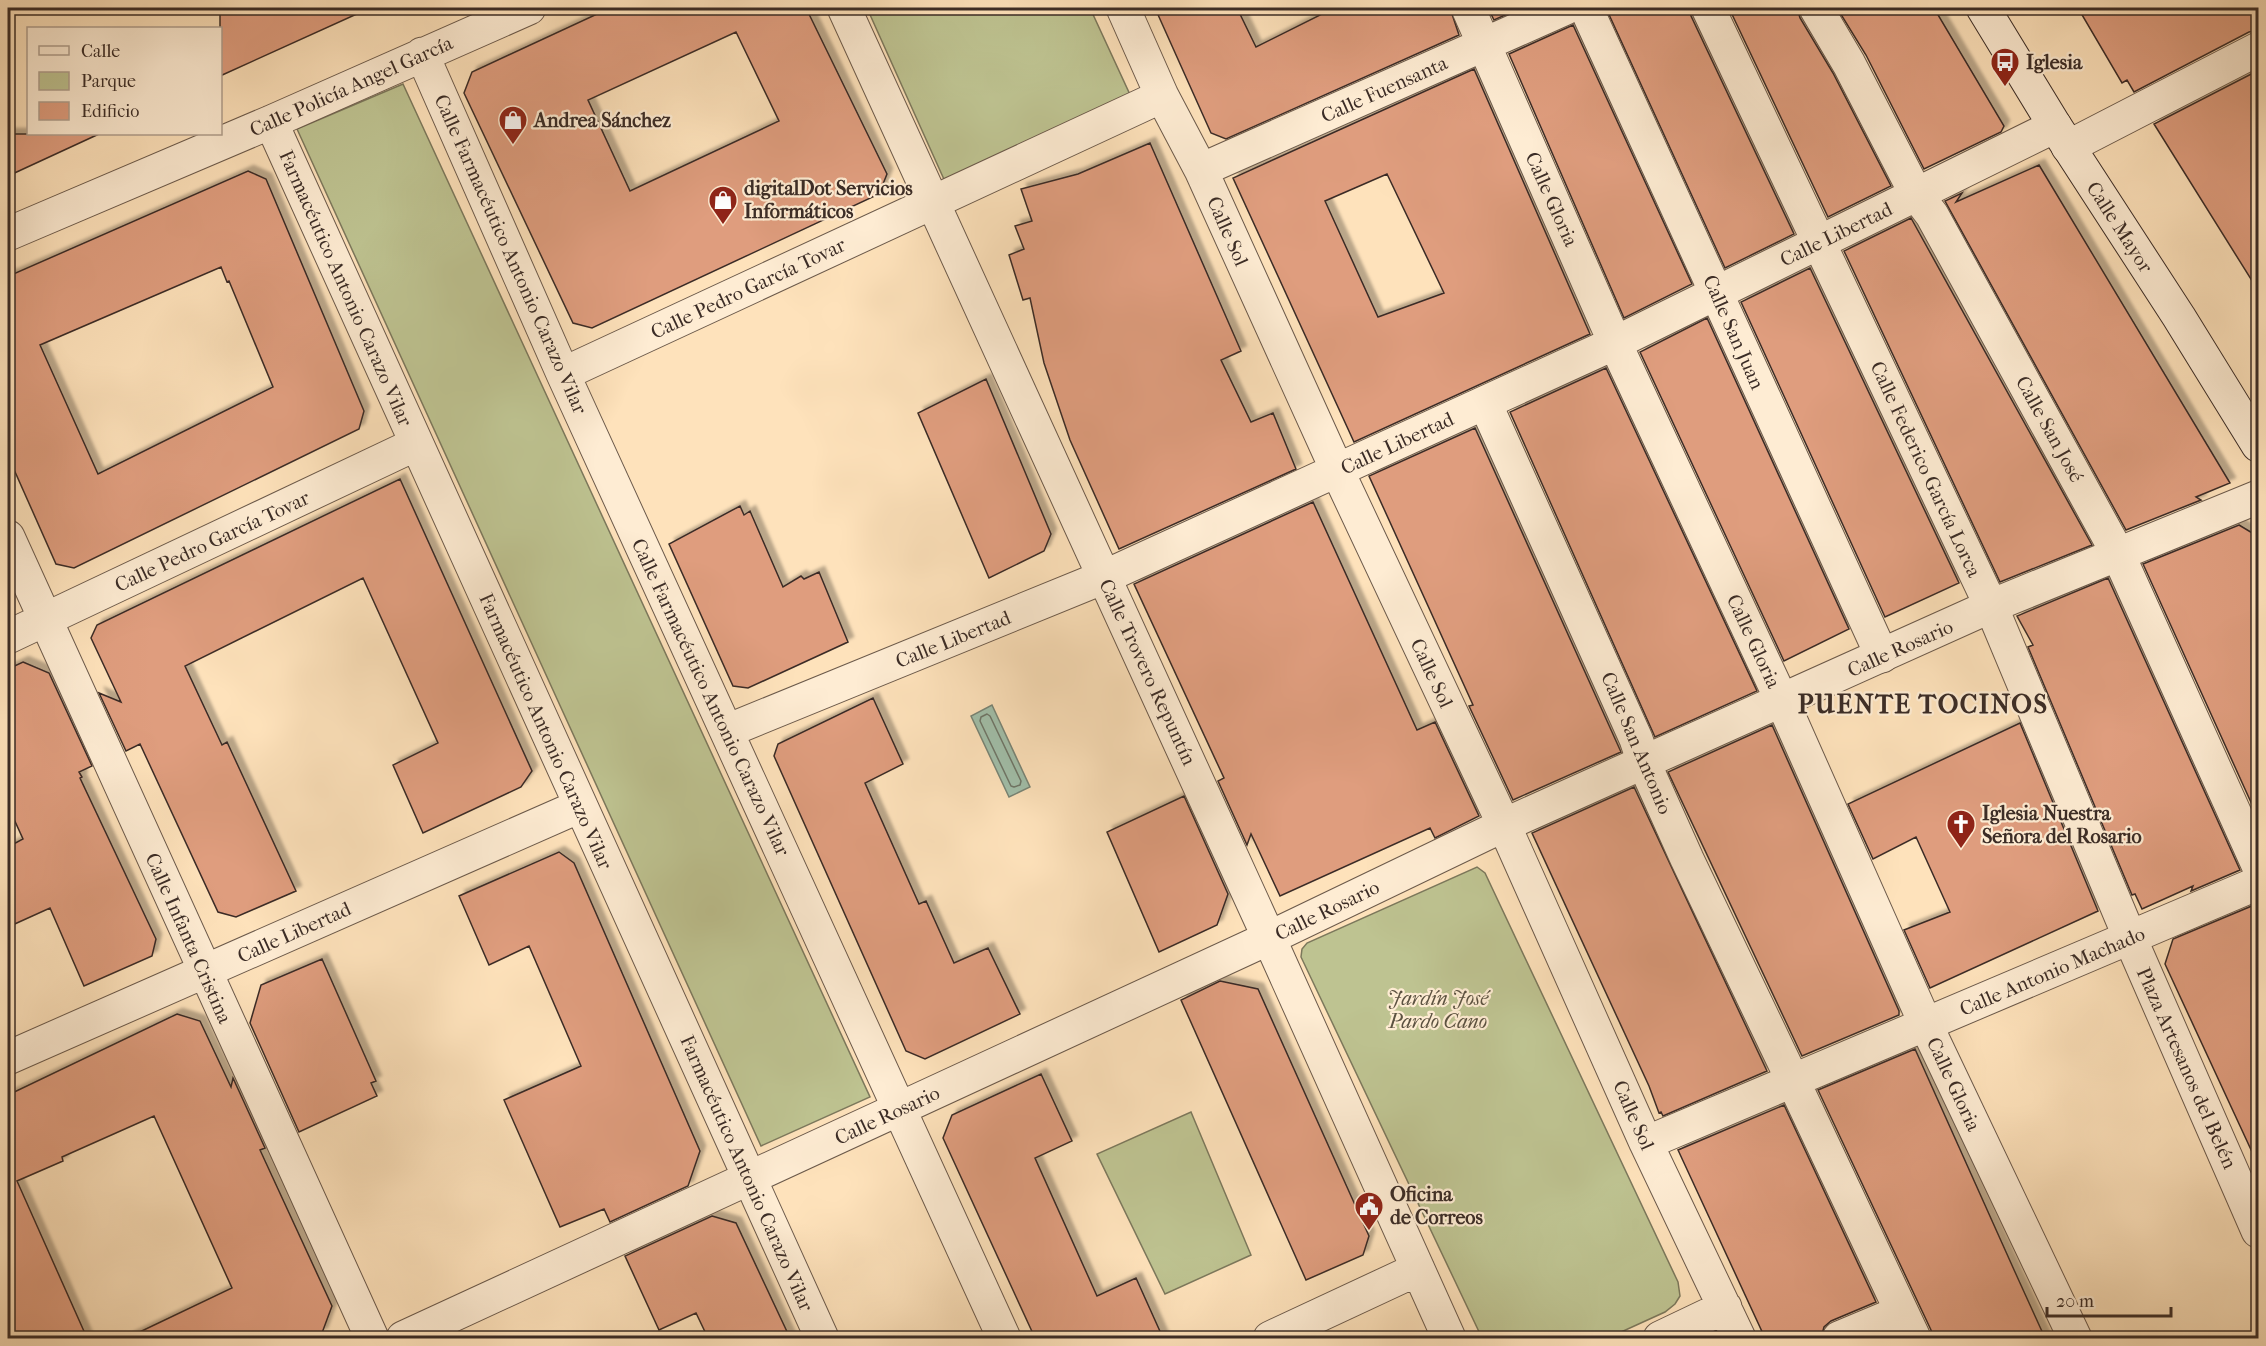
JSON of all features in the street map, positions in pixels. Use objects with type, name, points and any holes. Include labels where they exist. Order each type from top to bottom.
[{"type":"street","name":"Calle Policía Angel García","points":[[8,234],[271,122],[529,8]]},
{"type":"street","name":"Calle Trovero Repuntín","points":[[844,8],[1449,1338]]},
{"type":"street","name":"Calle Sol","points":[[1123,8],[1162,96],[1201,170],[1337,470],[1503,825],[1646,1143],[1739,1338]]},
{"type":"street","name":"Calle Gloria","points":[[1468,8],[1615,343],[1782,701],[1926,1025],[2075,1338]]},
{"type":"street","name":"Calle Fuensanta","points":[[1201,170],[1566,8]]},
{"type":"street","name":"Calle San Juan","points":[[1586,8],[1882,656]]},
{"type":"street","name":"Calle Federico García Lorca","points":[[1708,8],[1991,606],[2130,938]]},
{"type":"street","name":"Calle San José","points":[[1816,8],[1916,194],[1932,215],[2118,554],[2259,865]]},
{"type":"street","name":"Calle Mayor","points":[[1983,8],[2259,445]]},
{"type":"street","name":"Calle Libertad","points":[[727,730],[1104,577],[1615,343],[1916,194],[2062,136],[2259,49]]},
{"type":"street","name":"Calle Farmacéutico Antonio Carazo Vilar","points":[[422,54],[563,374],[1004,1338]]},
{"type":"street","name":"Calle Pedro García Tovar","points":[[563,374],[1162,96]]},
{"type":"street","name":"Farmacéutico Antonio Carazo Vilar","points":[[271,122],[822,1338]]},
{"type":"street","name":"Calle San Antonio","points":[[1485,403],[1631,728],[1644,763],[1687,859],[1908,1325]]},
{"type":"street","name":"Calle Pedro García Tovar","points":[[8,637],[417,444]]},
{"type":"street","name":"Calle Rosario","points":[[403,1338],[1269,938],[1503,825],[1991,606],[2259,497]]},
{"type":"street","name":"Calle Infanta Cristina","points":[[8,537],[372,1338]]},
{"type":"street","name":"Calle Libertad","points":[[8,1058],[580,806]]},
{"type":"street","name":"Calle Antonio Machado","points":[[1646,1143],[2259,883]]},
{"type":"street","name":"Plaza Artesanos del Belén","points":[[2130,938],[2259,1231]]},
{"type":"street","points":[[1270,1338],[1418,1269]]},
{"type":"street","points":[[1660,1338],[1725,1307]]},
{"type":"street","points":[[1839,1338],[1908,1325]]},
{"type":"green space","points":[[867,8],[1090,8],[1132,99],[947,186]]},
{"type":"green space","points":[[403,84],[870,1097],[761,1146],[297,129]]},
{"type":"green space","name":"Jardín José Pardo Cano","points":[[1477,867],[1485,873],[1678,1282],[1680,1296],[1675,1304],[1665,1312],[1608,1338],[1482,1338],[1301,957],[1302,949],[1307,943]]},
{"type":"green space","points":[[1191,1112],[1251,1255],[1165,1294],[1097,1154]]},
{"type":"water","points":[[992,705],[1030,787],[1009,797],[971,716]]},
{"type":"building","points":[[220,8],[370,8],[222,75],[222,27],[220,27]]},
{"type":"building","points":[[610,8],[806,8],[887,174],[879,194],[592,328],[573,323],[464,93],[472,72]],"holes":[[[736,32],[779,121],[630,191],[588,100]]]},
{"type":"building","points":[[1155,8],[1237,8],[1256,47],[1334,8],[1450,8],[1459,35],[1226,139],[1211,133]]},
{"type":"building","points":[[1488,8],[1521,8],[1494,20]]},
{"type":"building","points":[[1606,8],[1689,8],[1794,234],[1725,268]]},
{"type":"building","points":[[1729,8],[1797,8],[1800,18],[1833,73],[1891,186],[1828,217]]},
{"type":"building","points":[[1837,8],[1934,8],[2004,126],[2001,132],[1924,169],[1866,55]]},
{"type":"building","points":[[2078,8],[2259,8],[2259,30],[2249,32],[2134,92],[2127,80],[2122,83]]},
{"type":"building","points":[[1573,25],[1692,284],[1624,318],[1509,54]]},
{"type":"building","points":[[1474,69],[1590,334],[1354,442],[1233,178]],"holes":[[[1387,174],[1444,293],[1378,317],[1325,201]]]},
{"type":"building","points":[[2259,70],[2259,292],[2154,124]]},
{"type":"building","points":[[8,134],[97,135],[8,176]]},
{"type":"building","points":[[1150,143],[1241,351],[1221,360],[1251,422],[1273,413],[1296,469],[1119,549],[1070,440],[1044,363],[1030,298],[1023,300],[1009,255],[1024,249],[1015,226],[1032,221],[1021,189],[1078,174]]},
{"type":"building","points":[[2039,165],[2230,483],[2196,497],[2201,500],[2126,530],[1945,201],[1962,193],[1956,202]]},
{"type":"building","points":[[248,171],[266,179],[364,411],[359,429],[74,568],[56,564],[8,456],[8,272],[9,276]],"holes":[[[221,267],[227,282],[229,281],[273,387],[98,474],[40,345]]]},
{"type":"building","points":[[1911,218],[2092,545],[2000,582],[1844,251]]},
{"type":"building","points":[[1810,268],[1959,583],[1885,617],[1741,302]]},
{"type":"building","points":[[1707,318],[1849,629],[1784,661],[1640,352]]},
{"type":"building","points":[[1606,368],[1757,691],[1655,737],[1510,412]]},
{"type":"building","points":[[986,379],[1051,534],[1044,551],[989,578],[918,413]]},
{"type":"building","points":[[1475,428],[1621,752],[1513,800],[1469,706],[1473,705],[1369,476]]},
{"type":"building","points":[[400,479],[532,771],[521,787],[423,833],[393,765],[438,743],[363,578],[185,666],[222,745],[227,742],[296,891],[236,917],[218,912],[140,744],[126,751],[99,693],[121,702],[91,638],[97,625]]},
{"type":"building","points":[[1313,502],[1417,730],[1435,722],[1479,816],[1435,838],[1430,828],[1280,896],[1251,834],[1247,845],[1218,781],[1224,778],[1134,584]]},
{"type":"building","points":[[740,506],[744,515],[750,511],[783,587],[801,576],[804,579],[819,572],[848,642],[748,688],[733,686],[669,544]]},
{"type":"building","points":[[2239,525],[2259,537],[2259,820],[2143,564]]},
{"type":"building","points":[[2108,578],[2240,870],[2191,891],[2193,886],[2142,909],[2135,894],[2132,895],[2028,647],[2033,645],[2017,616]]},
{"type":"building","points":[[23,662],[49,673],[92,766],[79,772],[82,777],[80,778],[156,939],[152,956],[84,986],[50,908],[8,927],[8,847],[23,839],[8,806],[8,669]]},
{"type":"building","points":[[873,698],[903,764],[865,783],[919,904],[926,901],[954,963],[988,948],[1020,1014],[925,1059],[906,1051],[774,756],[778,744]]},
{"type":"building","points":[[2020,723],[2098,911],[1930,988],[1904,930],[1950,912],[1916,837],[1873,859],[1848,804]]},
{"type":"building","points":[[1772,725],[1899,1011],[1899,1015],[1802,1056],[1668,772]]},
{"type":"building","points":[[1634,787],[1767,1071],[1663,1116],[1661,1112],[1659,1113],[1649,1086],[1532,833]]},
{"type":"building","points":[[1184,796],[1228,894],[1217,925],[1159,952],[1107,832]]},
{"type":"building","points":[[559,852],[574,863],[700,1151],[688,1186],[610,1222],[604,1209],[560,1227],[504,1100],[581,1066],[529,946],[489,965],[459,896]]},
{"type":"building","points":[[2259,903],[2259,1167],[2165,964],[2173,939]]},
{"type":"building","points":[[322,959],[376,1081],[371,1083],[377,1096],[299,1132],[250,1023],[261,985]]},
{"type":"building","points":[[1220,981],[1258,989],[1369,1236],[1363,1255],[1306,1280],[1181,1000]]},
{"type":"building","points":[[177,1014],[200,1021],[231,1087],[233,1078],[265,1148],[260,1150],[332,1306],[322,1333],[309,1338],[127,1338],[232,1288],[154,1116],[62,1157],[63,1161],[17,1181],[87,1338],[8,1338],[8,1095]]},
{"type":"building","points":[[1915,1049],[2045,1338],[1933,1338],[1818,1090]]},
{"type":"building","points":[[1041,1074],[1072,1141],[1035,1158],[1097,1296],[1136,1278],[1163,1338],[1035,1338],[943,1138],[952,1115]]},
{"type":"building","points":[[1784,1105],[1876,1302],[1831,1321],[1824,1327],[1821,1338],[1765,1338],[1678,1150]]},
{"type":"building","points":[[712,1216],[736,1223],[790,1338],[708,1338],[696,1313],[659,1330],[625,1256]]},
{"type":"place","name":"Iglesia","points":[[2005,88]]},
{"type":"place","name":"Andrea Sánchez","points":[[513,146]]},
{"type":"place","name":"digitalDot Servicios Informáticos","points":[[723,226]]},
{"type":"place","name":"Iglesia Nuestra Señora del Rosario","points":[[1961,850]]},
{"type":"place","name":"Oficina de Correos","points":[[1369,1232]]},
{"type":"district","name":"PUENTE TOCINOS","points":[[1923,704]]}]
